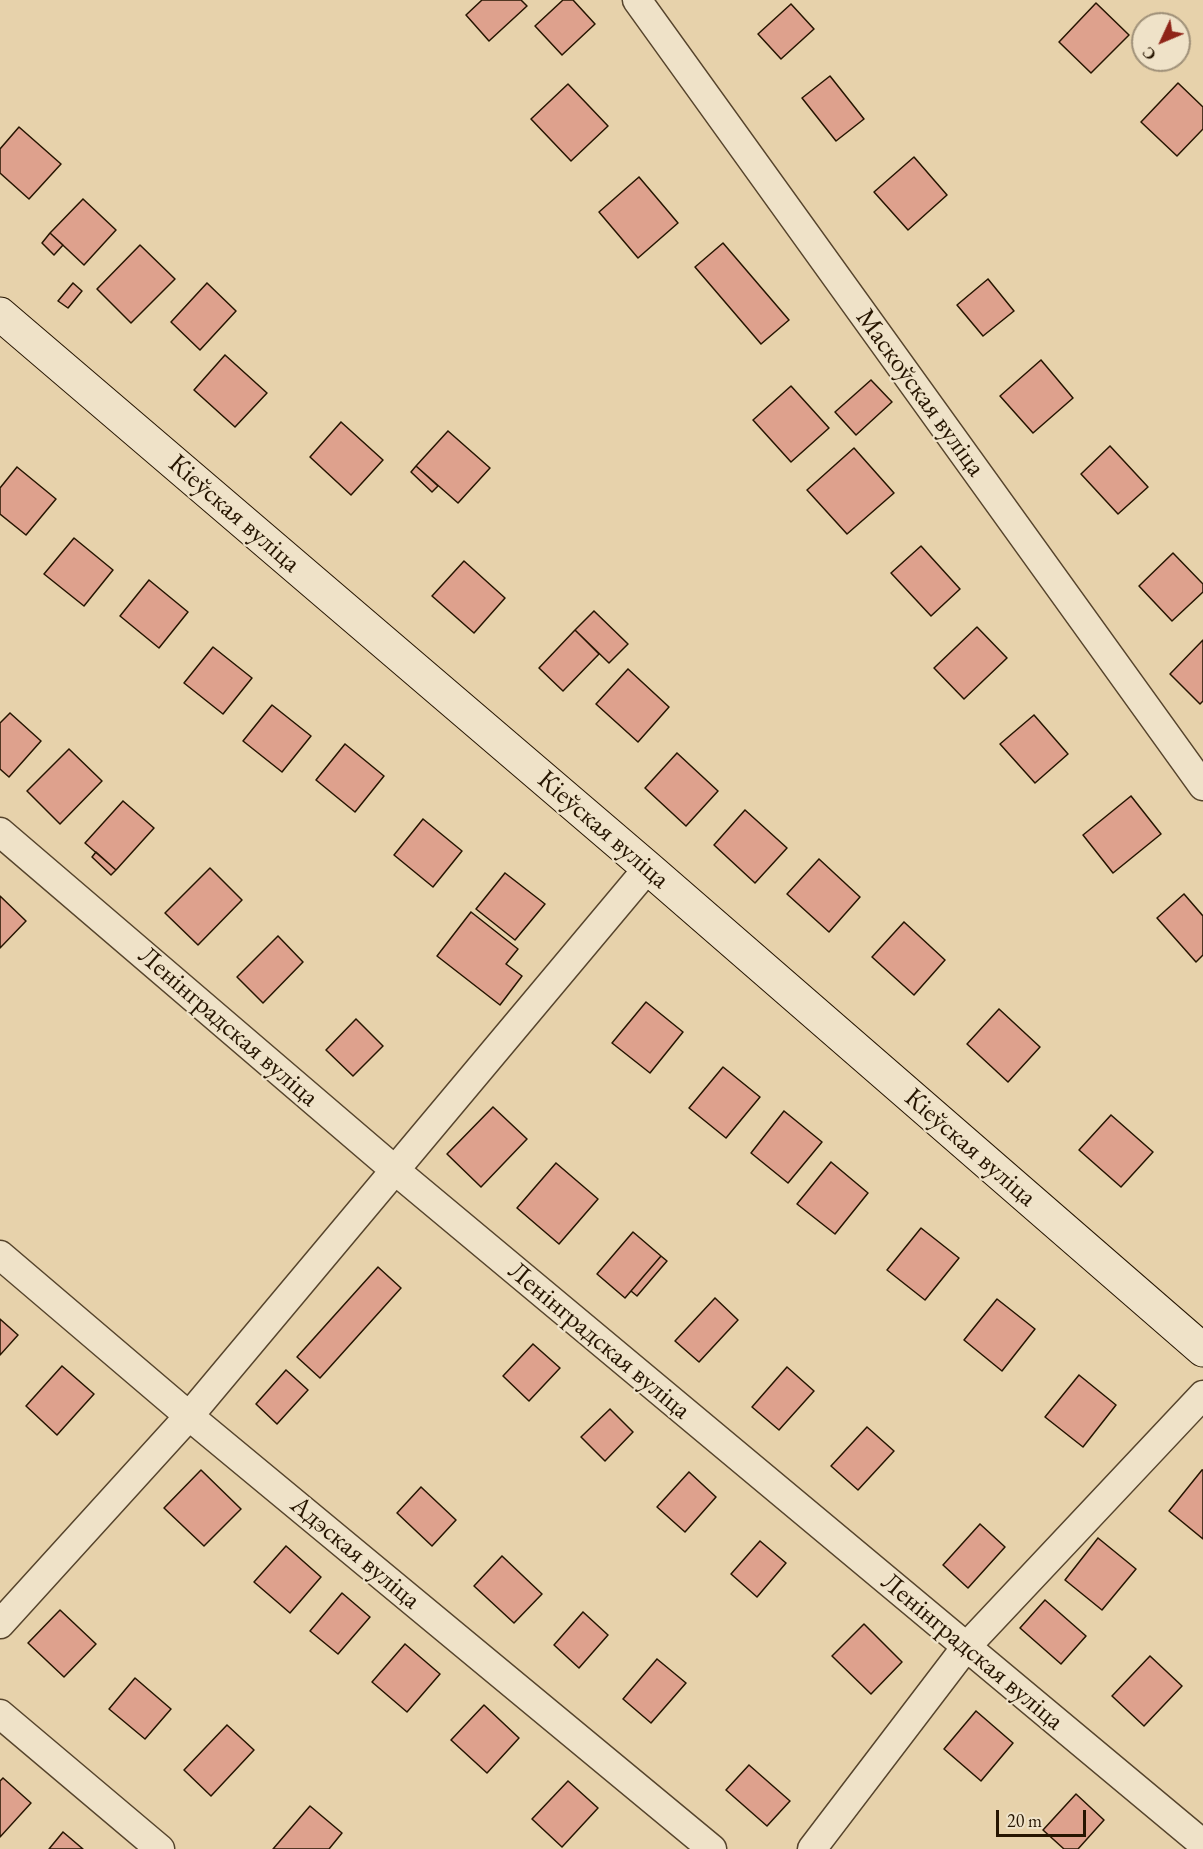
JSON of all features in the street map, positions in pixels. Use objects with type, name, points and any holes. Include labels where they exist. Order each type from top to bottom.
[{"type":"street","name":"Маскоўская вуліца","points":[[637,0],[1203,786]]},
{"type":"street","name":"Кіеўская вуліца","points":[[0,314],[648,868],[1203,1350]]},
{"type":"street","name":"Ленінградская вуліца","points":[[0,832],[396,1171],[1203,1844]]},
{"type":"street","points":[[0,1624],[189,1416],[648,868]]},
{"type":"street","name":"Адэская вуліца","points":[[0,1255],[189,1416],[712,1849]]},
{"type":"street","points":[[812,1849],[966,1647],[1203,1395]]},
{"type":"street","points":[[0,1714],[160,1849]]},
{"type":"building","points":[[482,0],[521,0],[527,6],[489,41],[466,15]]},
{"type":"building","points":[[563,0],[573,0],[595,24],[562,55],[535,26]]},
{"type":"building","points":[[1096,3],[1129,35],[1091,73],[1059,42]]},
{"type":"building","points":[[791,4],[814,29],[781,59],[758,34]]},
{"type":"building","points":[[830,76],[864,119],[836,141],[802,98]]},
{"type":"building","points":[[1178,83],[1203,107],[1203,129],[1177,156],[1141,122]]},
{"type":"building","points":[[568,84],[608,126],[571,161],[531,119]]},
{"type":"building","points":[[19,127],[61,164],[29,199],[0,173],[0,149]]},
{"type":"building","points":[[914,157],[947,195],[908,230],[874,192]]},
{"type":"building","points":[[639,177],[678,223],[638,258],[599,212]]},
{"type":"building","points":[[83,199],[116,230],[84,265],[50,233]]},
{"type":"building","points":[[50,233],[63,245],[54,255],[42,243]]},
{"type":"building","points":[[723,243],[789,320],[761,344],[695,267]]},
{"type":"building","points":[[140,245],[175,279],[131,323],[97,289]]},
{"type":"building","points":[[988,279],[1014,311],[983,336],[957,305]]},
{"type":"building","points":[[73,283],[82,291],[68,308],[58,301]]},
{"type":"building","points":[[207,283],[236,311],[200,350],[171,322]]},
{"type":"building","points":[[225,355],[267,393],[235,427],[194,390]]},
{"type":"building","points":[[1041,360],[1073,398],[1033,433],[1000,396]]},
{"type":"building","points":[[871,380],[892,402],[856,435],[835,412]]},
{"type":"building","points":[[791,386],[829,428],[791,462],[753,420]]},
{"type":"building","points":[[341,422],[383,460],[351,495],[310,457]]},
{"type":"building","points":[[448,431],[490,468],[458,503],[416,466]]},
{"type":"building","points":[[1110,446],[1148,487],[1118,514],[1081,474]]},
{"type":"building","points":[[854,448],[894,493],[847,534],[807,490]]},
{"type":"building","points":[[416,466],[438,486],[432,492],[411,472]]},
{"type":"building","points":[[17,467],[56,499],[26,535],[0,514],[0,488]]},
{"type":"building","points":[[74,538],[113,570],[84,606],[44,574]]},
{"type":"building","points":[[921,546],[960,589],[931,616],[891,573]]},
{"type":"building","points":[[1173,553],[1203,584],[1203,592],[1172,621],[1139,586]]},
{"type":"building","points":[[464,561],[505,598],[474,633],[432,596]]},
{"type":"building","points":[[149,580],[188,612],[159,648],[120,616]]},
{"type":"building","points":[[594,611],[628,644],[609,663],[575,630]]},
{"type":"building","points":[[977,627],[1007,658],[964,699],[934,668]]},
{"type":"building","points":[[575,630],[599,654],[563,691],[539,668]]},
{"type":"building","points":[[1203,640],[1203,701],[1200,704],[1170,674]]},
{"type":"building","points":[[213,647],[252,678],[223,714],[184,683]]},
{"type":"building","points":[[628,669],[669,707],[638,742],[596,704]]},
{"type":"building","points":[[272,705],[311,736],[282,772],[243,741]]},
{"type":"building","points":[[10,713],[41,741],[9,777],[0,769],[0,723]]},
{"type":"building","points":[[1034,715],[1068,754],[1035,783],[1000,744]]},
{"type":"building","points":[[345,744],[384,776],[355,812],[316,780]]},
{"type":"building","points":[[69,749],[102,781],[60,824],[27,791]]},
{"type":"building","points":[[677,753],[718,791],[686,826],[645,788]]},
{"type":"building","points":[[1131,796],[1161,834],[1113,873],[1083,835]]},
{"type":"building","points":[[123,801],[154,828],[116,870],[85,843]]},
{"type":"building","points":[[745,810],[787,848],[755,883],[714,845]]},
{"type":"building","points":[[423,819],[462,851],[433,887],[394,855]]},
{"type":"building","points":[[96,852],[116,870],[111,875],[92,857]]},
{"type":"building","points":[[819,859],[860,897],[829,932],[787,894]]},
{"type":"building","points":[[210,868],[242,900],[198,945],[165,913]]},
{"type":"building","points":[[505,873],[545,904],[515,940],[476,909]]},
{"type":"building","points":[[1184,894],[1203,916],[1203,955],[1196,962],[1157,918]]},
{"type":"building","points":[[0,896],[26,921],[0,948]]},
{"type":"building","points":[[471,912],[518,949],[506,964],[522,976],[500,1005],[437,956]]},
{"type":"building","points":[[904,922],[945,960],[914,995],[872,957]]},
{"type":"building","points":[[278,936],[303,962],[263,1003],[237,977]]},
{"type":"building","points":[[646,1002],[683,1032],[650,1073],[612,1043]]},
{"type":"building","points":[[999,1009],[1040,1047],[1008,1082],[967,1044]]},
{"type":"building","points":[[356,1019],[383,1046],[353,1076],[326,1050]]},
{"type":"building","points":[[723,1067],[760,1097],[726,1138],[689,1108]]},
{"type":"building","points":[[493,1107],[527,1139],[481,1187],[447,1154]]},
{"type":"building","points":[[784,1111],[822,1142],[788,1183],[751,1153]]},
{"type":"building","points":[[1111,1115],[1153,1152],[1121,1187],[1079,1150]]},
{"type":"building","points":[[831,1162],[868,1193],[835,1234],[797,1204]]},
{"type":"building","points":[[556,1163],[598,1199],[559,1244],[517,1208]]},
{"type":"building","points":[[921,1228],[959,1258],[925,1300],[887,1270]]},
{"type":"building","points":[[633,1232],[661,1256],[625,1298],[597,1274]]},
{"type":"building","points":[[661,1256],[667,1261],[637,1296],[631,1291]]},
{"type":"building","points":[[378,1267],[401,1288],[320,1378],[297,1357]]},
{"type":"building","points":[[715,1298],[738,1320],[699,1362],[675,1341]]},
{"type":"building","points":[[997,1299],[1035,1329],[1002,1371],[964,1340]]},
{"type":"building","points":[[0,1319],[18,1335],[0,1355]]},
{"type":"building","points":[[533,1344],[560,1368],[529,1401],[503,1376]]},
{"type":"building","points":[[62,1366],[94,1394],[57,1435],[26,1406]]},
{"type":"building","points":[[787,1367],[814,1391],[779,1430],[752,1407]]},
{"type":"building","points":[[286,1370],[308,1390],[277,1424],[256,1404]]},
{"type":"building","points":[[1079,1375],[1116,1405],[1083,1447],[1045,1417]]},
{"type":"building","points":[[610,1409],[633,1432],[605,1461],[581,1437]]},
{"type":"building","points":[[867,1427],[894,1451],[858,1490],[831,1466]]},
{"type":"building","points":[[201,1470],[241,1509],[204,1546],[164,1508]]},
{"type":"building","points":[[1203,1470],[1203,1539],[1169,1511]]},
{"type":"building","points":[[689,1472],[716,1497],[685,1532],[657,1507]]},
{"type":"building","points":[[421,1487],[456,1520],[432,1546],[397,1513]]},
{"type":"building","points":[[980,1524],[1005,1547],[968,1588],[943,1565]]},
{"type":"building","points":[[1098,1538],[1136,1569],[1102,1610],[1065,1580]]},
{"type":"building","points":[[760,1541],[786,1563],[757,1597],[731,1574]]},
{"type":"building","points":[[286,1546],[321,1577],[290,1613],[254,1582]]},
{"type":"building","points":[[502,1556],[542,1594],[514,1623],[474,1586]]},
{"type":"building","points":[[342,1593],[370,1617],[338,1654],[310,1631]]},
{"type":"building","points":[[1045,1600],[1086,1636],[1061,1664],[1020,1628]]},
{"type":"building","points":[[60,1610],[96,1644],[64,1677],[28,1643]]},
{"type":"building","points":[[583,1612],[608,1635],[579,1668],[554,1645]]},
{"type":"building","points":[[864,1624],[902,1662],[871,1694],[832,1656]]},
{"type":"building","points":[[405,1644],[440,1674],[407,1712],[372,1682]]},
{"type":"building","points":[[1150,1656],[1182,1686],[1144,1726],[1112,1696]]},
{"type":"building","points":[[657,1659],[686,1683],[651,1723],[623,1699]]},
{"type":"building","points":[[135,1678],[171,1709],[145,1739],[109,1709]]},
{"type":"building","points":[[484,1705],[519,1738],[487,1773],[451,1740]]},
{"type":"building","points":[[976,1711],[1013,1743],[981,1781],[944,1749]]},
{"type":"building","points":[[227,1725],[254,1750],[211,1796],[184,1770]]},
{"type":"building","points":[[749,1765],[790,1801],[767,1826],[726,1790]]},
{"type":"building","points":[[3,1778],[31,1803],[0,1837],[0,1781]]},
{"type":"building","points":[[568,1781],[598,1808],[562,1847],[532,1819]]},
{"type":"building","points":[[1076,1794],[1104,1820],[1078,1849],[1064,1849],[1043,1830]]},
{"type":"building","points":[[310,1806],[342,1833],[329,1849],[273,1849]]},
{"type":"building","points":[[63,1832],[83,1849],[49,1849]]}]
